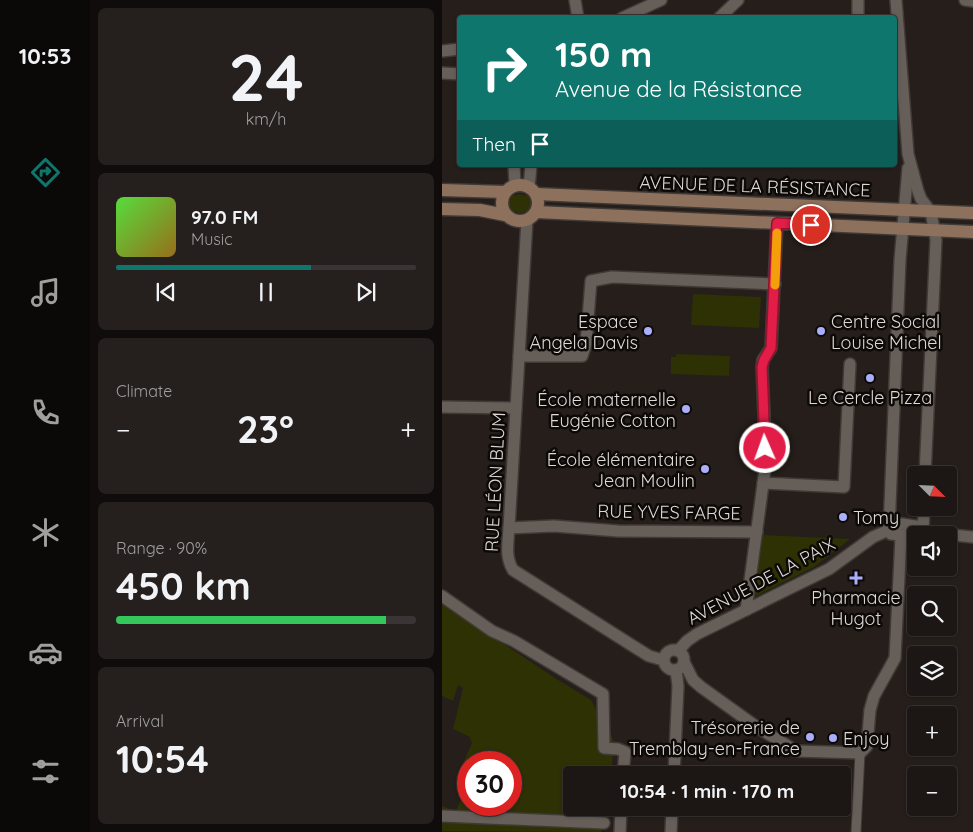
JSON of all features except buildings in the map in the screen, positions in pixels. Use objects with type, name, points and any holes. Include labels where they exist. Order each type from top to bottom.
[{"type":"main road","name":"AVENUE DE LA RÉSISTANCE","points":[[442,190],[510,189],[972,213]]},
{"type":"main road","points":[[505,215],[501,203],[510,189]]},
{"type":"main road","points":[[532,216],[538,201],[533,191]]},
{"type":"main road","name":"AVENUE DE LA RÉSISTANCE","points":[[442,209],[480,210],[505,215],[514,220],[532,216],[777,223],[972,232]]},
{"type":"street","points":[[574,0],[577,15]]},
{"type":"street","points":[[628,15],[661,0]]},
{"type":"street","points":[[722,15],[738,0]]},
{"type":"street","points":[[858,0],[858,15]]},
{"type":"street","points":[[890,528],[902,229],[908,154],[896,0]]},
{"type":"street","points":[[965,0],[972,2]]},
{"type":"street","points":[[442,51],[457,49]]},
{"type":"street","points":[[442,73],[457,74]]},
{"type":"street","points":[[908,154],[920,199],[931,212],[934,230],[935,262],[925,466]]},
{"type":"street","points":[[510,189],[514,167]]},
{"type":"street","points":[[531,167],[533,191]]},
{"type":"street","name":"RUE LÉON BLUM","points":[[532,216],[519,356],[507,554],[513,570],[633,646],[650,656],[663,660],[667,668],[679,661]]},
{"type":"street","name":"RUE YVES FARGE","points":[[508,528],[554,526],[618,531],[757,532],[766,462],[762,367],[771,348],[777,223]]},
{"type":"street","points":[[519,356],[582,356],[586,344],[591,281],[612,276],[775,284]]},
{"type":"street","points":[[763,483],[844,487],[850,364]]},
{"type":"street","points":[[442,407],[516,408]]},
{"type":"street","name":"AVENUE DE LA PAIX","points":[[663,660],[668,652],[679,661],[687,641],[697,634],[829,569],[873,537],[890,528],[902,524],[907,526]]},
{"type":"street","name":"AVENUE DE LA PAIX","points":[[890,528],[891,534],[907,535]]},
{"type":"street","points":[[746,610],[757,532]]},
{"type":"street","name":"AVENUE DE LA PAIX","points":[[957,535],[972,536]]},
{"type":"street","points":[[856,832],[860,753],[867,746],[870,710],[874,696],[894,658],[901,536]]},
{"type":"street","points":[[442,596],[492,631],[514,641],[603,694],[604,748],[618,749],[625,752],[624,766]]},
{"type":"street","points":[[679,661],[701,688],[754,725],[796,750],[860,753]]},
{"type":"street","points":[[674,766],[679,661]]},
{"type":"street","points":[[442,816],[604,823]]},
{"type":"street","points":[[620,832],[621,816]]},
{"type":"street","points":[[671,832],[672,816]]},
{"type":"green space","points":[[520,194],[528,196],[532,204],[528,211],[520,213],[513,211],[508,204],[512,196]]},
{"type":"green space","points":[[693,294],[761,297],[759,328],[691,325]]},
{"type":"green space","points":[[676,354],[730,356],[729,376],[671,374],[671,357],[676,357]]},
{"type":"green space","points":[[763,535],[850,539],[814,567],[756,596]]},
{"type":"green space","points":[[442,602],[591,700],[613,739],[612,766],[563,766],[563,816],[609,816],[601,832],[442,831],[442,806],[456,811],[457,809],[457,816],[522,816],[522,751],[468,751],[472,743],[470,737],[453,729],[463,688],[458,685],[453,701],[442,696]]},
{"type":"slow traffic","points":[[775,285],[777,233]]},
{"type":"place","name":"Espace Angela Davis","points":[[648,331]]},
{"type":"place","name":"Centre Social Louise Michel","points":[[821,331]]},
{"type":"place","name":"Le Cercle Pizza","points":[[870,378]]},
{"type":"place","name":"École maternelle Eugénie Cotton","points":[[686,409]]},
{"type":"place","name":"École élémentaire Jean Moulin","points":[[705,469]]},
{"type":"place","name":"Tomy","points":[[843,517]]},
{"type":"place","name":"Pharmacie Hugot","points":[[856,578]]},
{"type":"place","name":"Trésorerie de Tremblay-en-France","points":[[810,737]]},
{"type":"place","name":"Enjoy","points":[[833,738]]},
{"type":"route","points":[[765,448],[762,367],[771,348],[777,223],[811,225]]}]
